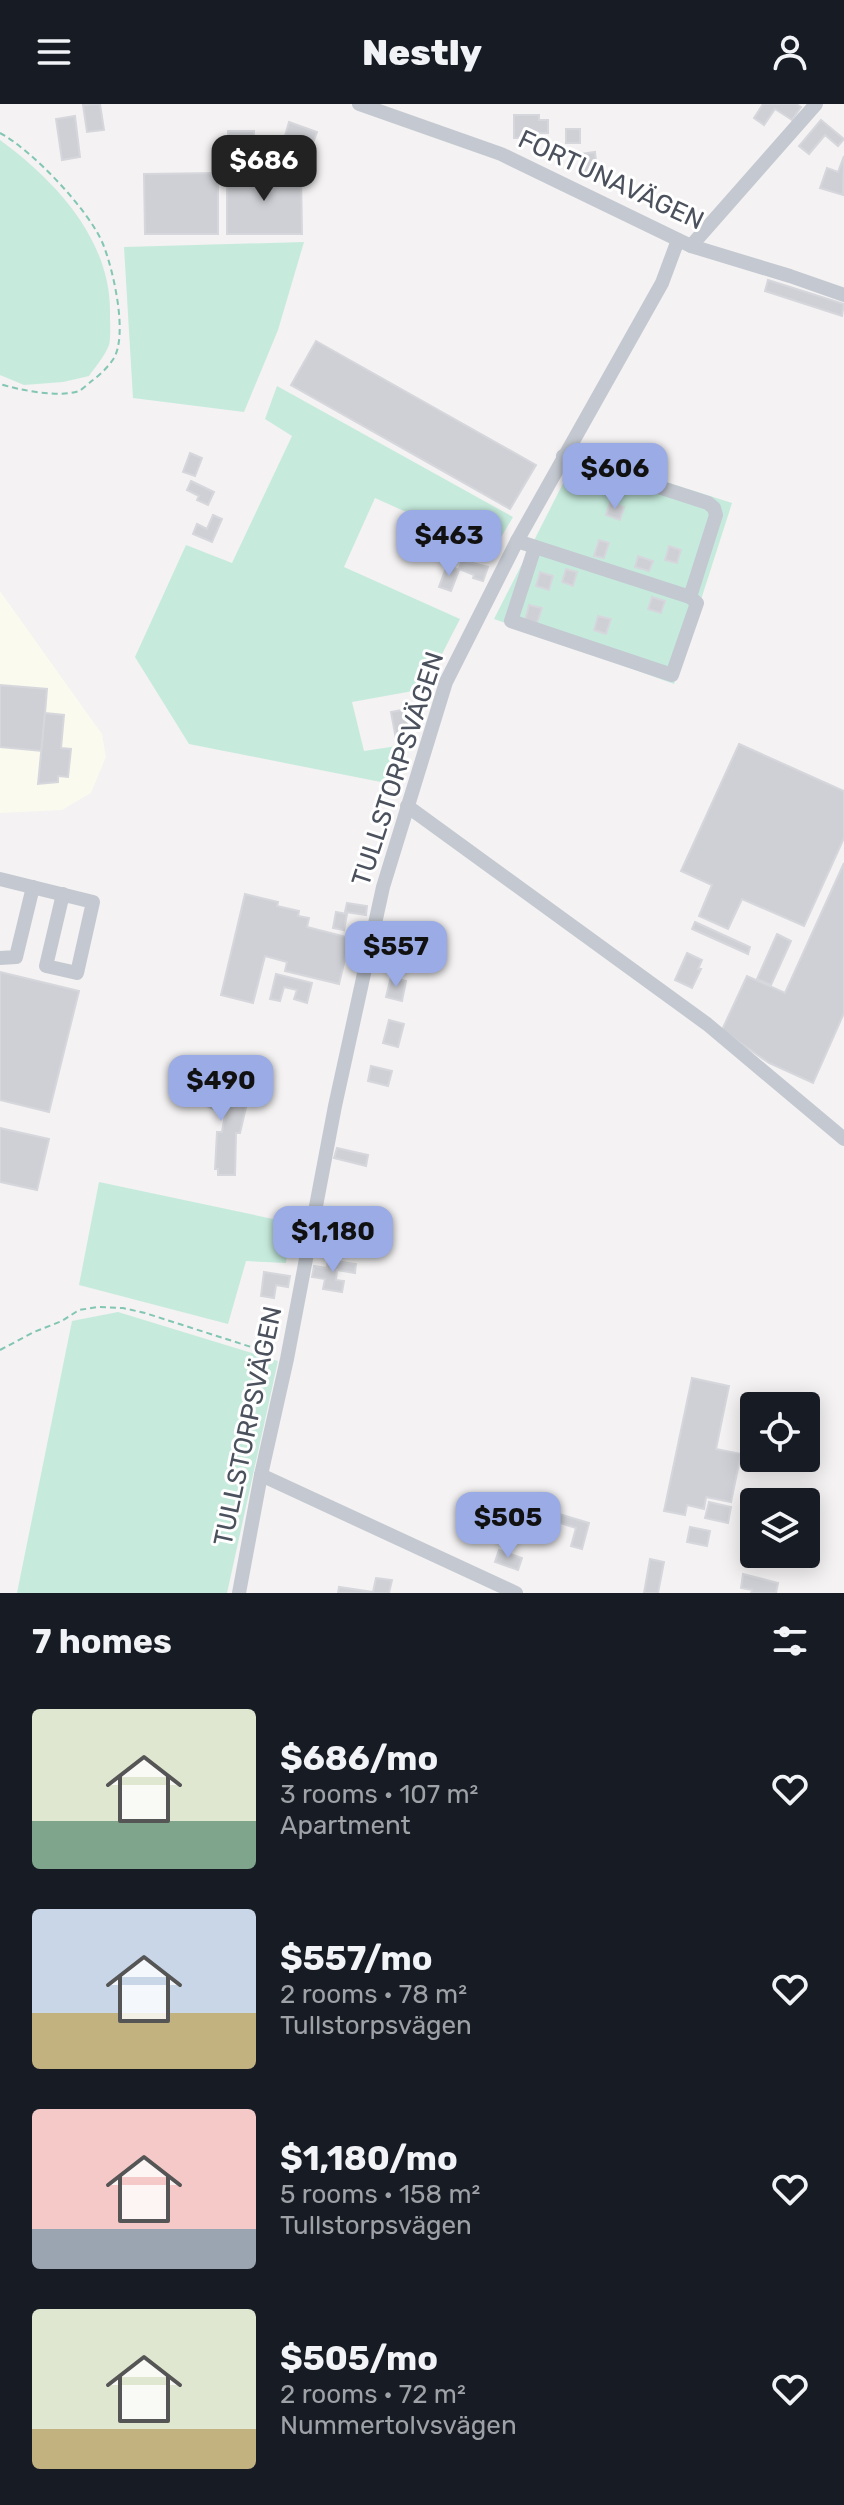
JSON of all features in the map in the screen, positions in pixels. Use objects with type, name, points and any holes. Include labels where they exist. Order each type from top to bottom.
[{"type":"street","name":"FORTUNAVÄGEN","points":[[359,104],[501,154],[685,243],[844,295]]},
{"type":"street","name":"TULLSTORPSVÄGEN","points":[[239,1593],[342,1075],[383,887],[446,682],[563,456],[685,243],[816,104]]},
{"type":"street","points":[[563,456],[708,503],[714,508],[716,515],[690,597]]},
{"type":"street","points":[[517,541],[690,597],[697,603],[672,675],[511,621],[535,547]]},
{"type":"street","points":[[407,806],[707,1024],[844,1139]]},
{"type":"street","points":[[0,879],[63,894],[93,902],[77,973],[46,966],[63,894]]},
{"type":"street","points":[[0,958],[16,957],[33,887]]},
{"type":"street","points":[[261,1475],[516,1593]]},
{"type":"path","points":[[0,133],[16,141],[87,216],[102,243],[110,268],[120,322],[115,356],[98,377],[79,391],[48,394],[0,384]]},
{"type":"path","points":[[0,1350],[79,1310],[109,1307],[185,1325],[287,1359]]},
{"type":"shaded area","points":[[0,591],[102,734],[106,757],[91,793],[62,810],[0,813]]},
{"type":"green space","points":[[0,140],[60,194],[77,215],[102,262],[108,288],[110,342],[89,376],[24,385],[0,375]]},
{"type":"green space","points":[[304,242],[278,330],[244,412],[133,398],[124,247]]},
{"type":"green space","points":[[277,386],[513,517],[493,551],[375,498],[344,567],[460,619],[424,689],[352,702],[364,751],[404,745],[396,785],[189,744],[135,657],[186,545],[232,563],[292,436],[265,419]]},
{"type":"green space","points":[[578,454],[732,503],[674,684],[494,619]]},
{"type":"green space","points":[[99,1182],[292,1223],[286,1263],[246,1261],[228,1324],[79,1285]]},
{"type":"green space","points":[[118,1312],[278,1361],[227,1593],[17,1593],[72,1321]]},
{"type":"building","points":[[100,104],[104,130],[87,132],[83,105]]},
{"type":"building","points":[[763,104],[796,104],[801,107],[792,120],[775,109],[764,125],[754,118]]},
{"type":"building","points":[[514,115],[539,115],[539,120],[548,120],[548,133],[538,133],[538,138],[514,138]]},
{"type":"building","points":[[75,116],[80,157],[62,160],[56,119]]},
{"type":"building","points":[[821,120],[844,139],[838,146],[825,135],[809,154],[799,146]]},
{"type":"building","points":[[289,122],[317,132],[311,148],[284,139]]},
{"type":"building","points":[[566,129],[580,129],[580,143],[566,143]]},
{"type":"building","points":[[228,131],[254,131],[254,145],[228,145]]},
{"type":"building","points":[[595,152],[597,170],[582,172],[580,154]]},
{"type":"building","points":[[844,156],[843,195],[820,188],[827,168],[838,172]]},
{"type":"building","points":[[301,172],[302,234],[227,234],[227,173]]},
{"type":"building","points":[[218,173],[218,234],[145,234],[144,174]]},
{"type":"building","points":[[768,280],[844,304],[842,316],[765,291]]},
{"type":"building","points":[[316,341],[536,465],[510,509],[291,385]]},
{"type":"building","points":[[190,453],[202,458],[195,476],[183,472]]},
{"type":"building","points":[[595,478],[607,481],[604,494],[591,490]]},
{"type":"building","points":[[191,481],[214,492],[208,505],[187,490]]},
{"type":"building","points":[[610,503],[624,507],[620,520],[606,515]]},
{"type":"building","points":[[213,515],[222,519],[212,542],[193,534],[197,524],[207,529]]},
{"type":"building","points":[[599,540],[609,543],[604,558],[594,556]]},
{"type":"building","points":[[669,546],[681,550],[677,563],[665,560]]},
{"type":"building","points":[[638,556],[653,561],[649,571],[635,567]]},
{"type":"building","points":[[462,560],[488,567],[483,581],[459,569]]},
{"type":"building","points":[[447,565],[459,570],[451,591],[439,587]]},
{"type":"building","points":[[566,569],[577,572],[573,586],[562,582]]},
{"type":"building","points":[[540,572],[553,576],[549,590],[536,586]]},
{"type":"building","points":[[652,597],[665,601],[661,613],[648,609]]},
{"type":"building","points":[[529,605],[542,608],[537,623],[525,620]]},
{"type":"building","points":[[598,616],[611,619],[606,634],[594,630]]},
{"type":"building","points":[[0,685],[47,689],[42,751],[0,747]]},
{"type":"building","points":[[407,709],[412,736],[396,739],[391,712]]},
{"type":"building","points":[[45,713],[64,715],[61,748],[71,749],[68,777],[58,776],[58,782],[38,784]]},
{"type":"building","points":[[739,744],[844,791],[844,838],[804,926],[742,899],[728,929],[699,916],[712,885],[681,871]]},
{"type":"building","points":[[844,863],[844,1013],[813,1083],[769,1063],[722,1030],[747,976],[785,993]]},
{"type":"building","points":[[245,894],[299,911],[298,916],[309,918],[307,927],[350,938],[339,984],[285,971],[287,962],[265,956],[253,1003],[221,995]]},
{"type":"building","points":[[347,903],[367,906],[366,915],[345,912]]},
{"type":"building","points":[[336,912],[347,914],[344,930],[333,928]]},
{"type":"building","points":[[695,922],[750,947],[748,954],[692,929]]},
{"type":"building","points":[[777,934],[791,941],[771,985],[757,979]]},
{"type":"building","points":[[687,953],[702,960],[692,988],[675,980]]},
{"type":"building","points":[[0,972],[79,991],[49,1112],[0,1100]]},
{"type":"building","points":[[276,974],[312,983],[307,1003],[294,999],[297,990],[284,987],[280,1001],[270,999]]},
{"type":"building","points":[[391,977],[406,981],[402,1001],[386,997]]},
{"type":"building","points":[[389,1020],[404,1024],[398,1047],[383,1043]]},
{"type":"building","points":[[371,1066],[392,1071],[388,1086],[368,1081]]},
{"type":"building","points":[[189,1080],[247,1103],[240,1133],[236,1133],[235,1175],[218,1175],[218,1169],[215,1169],[217,1132],[222,1132],[225,1114],[182,1095]]},
{"type":"building","points":[[0,1128],[49,1139],[37,1190],[0,1182]]},
{"type":"building","points":[[337,1148],[368,1155],[366,1166],[334,1158]]},
{"type":"building","points":[[328,1260],[356,1264],[355,1273],[337,1270],[336,1280],[344,1281],[342,1292],[323,1289],[325,1279],[312,1277],[314,1266],[327,1268]]},
{"type":"building","points":[[264,1272],[290,1276],[288,1287],[276,1285],[274,1298],[261,1296]]},
{"type":"building","points":[[692,1378],[729,1386],[716,1449],[740,1454],[731,1502],[706,1497],[704,1509],[687,1505],[685,1515],[664,1511]]},
{"type":"building","points":[[709,1502],[731,1507],[728,1523],[705,1518]]},
{"type":"building","points":[[559,1514],[589,1523],[582,1549],[571,1546],[576,1528],[557,1522]]},
{"type":"building","points":[[690,1527],[710,1531],[707,1546],[687,1542]]},
{"type":"building","points":[[499,1550],[522,1558],[518,1570],[495,1562]]},
{"type":"building","points":[[650,1559],[664,1562],[658,1593],[644,1593]]},
{"type":"building","points":[[743,1574],[778,1583],[776,1593],[751,1593],[752,1590],[741,1588]]},
{"type":"building","points":[[376,1578],[392,1580],[389,1593],[338,1593],[339,1587],[373,1592]]}]
